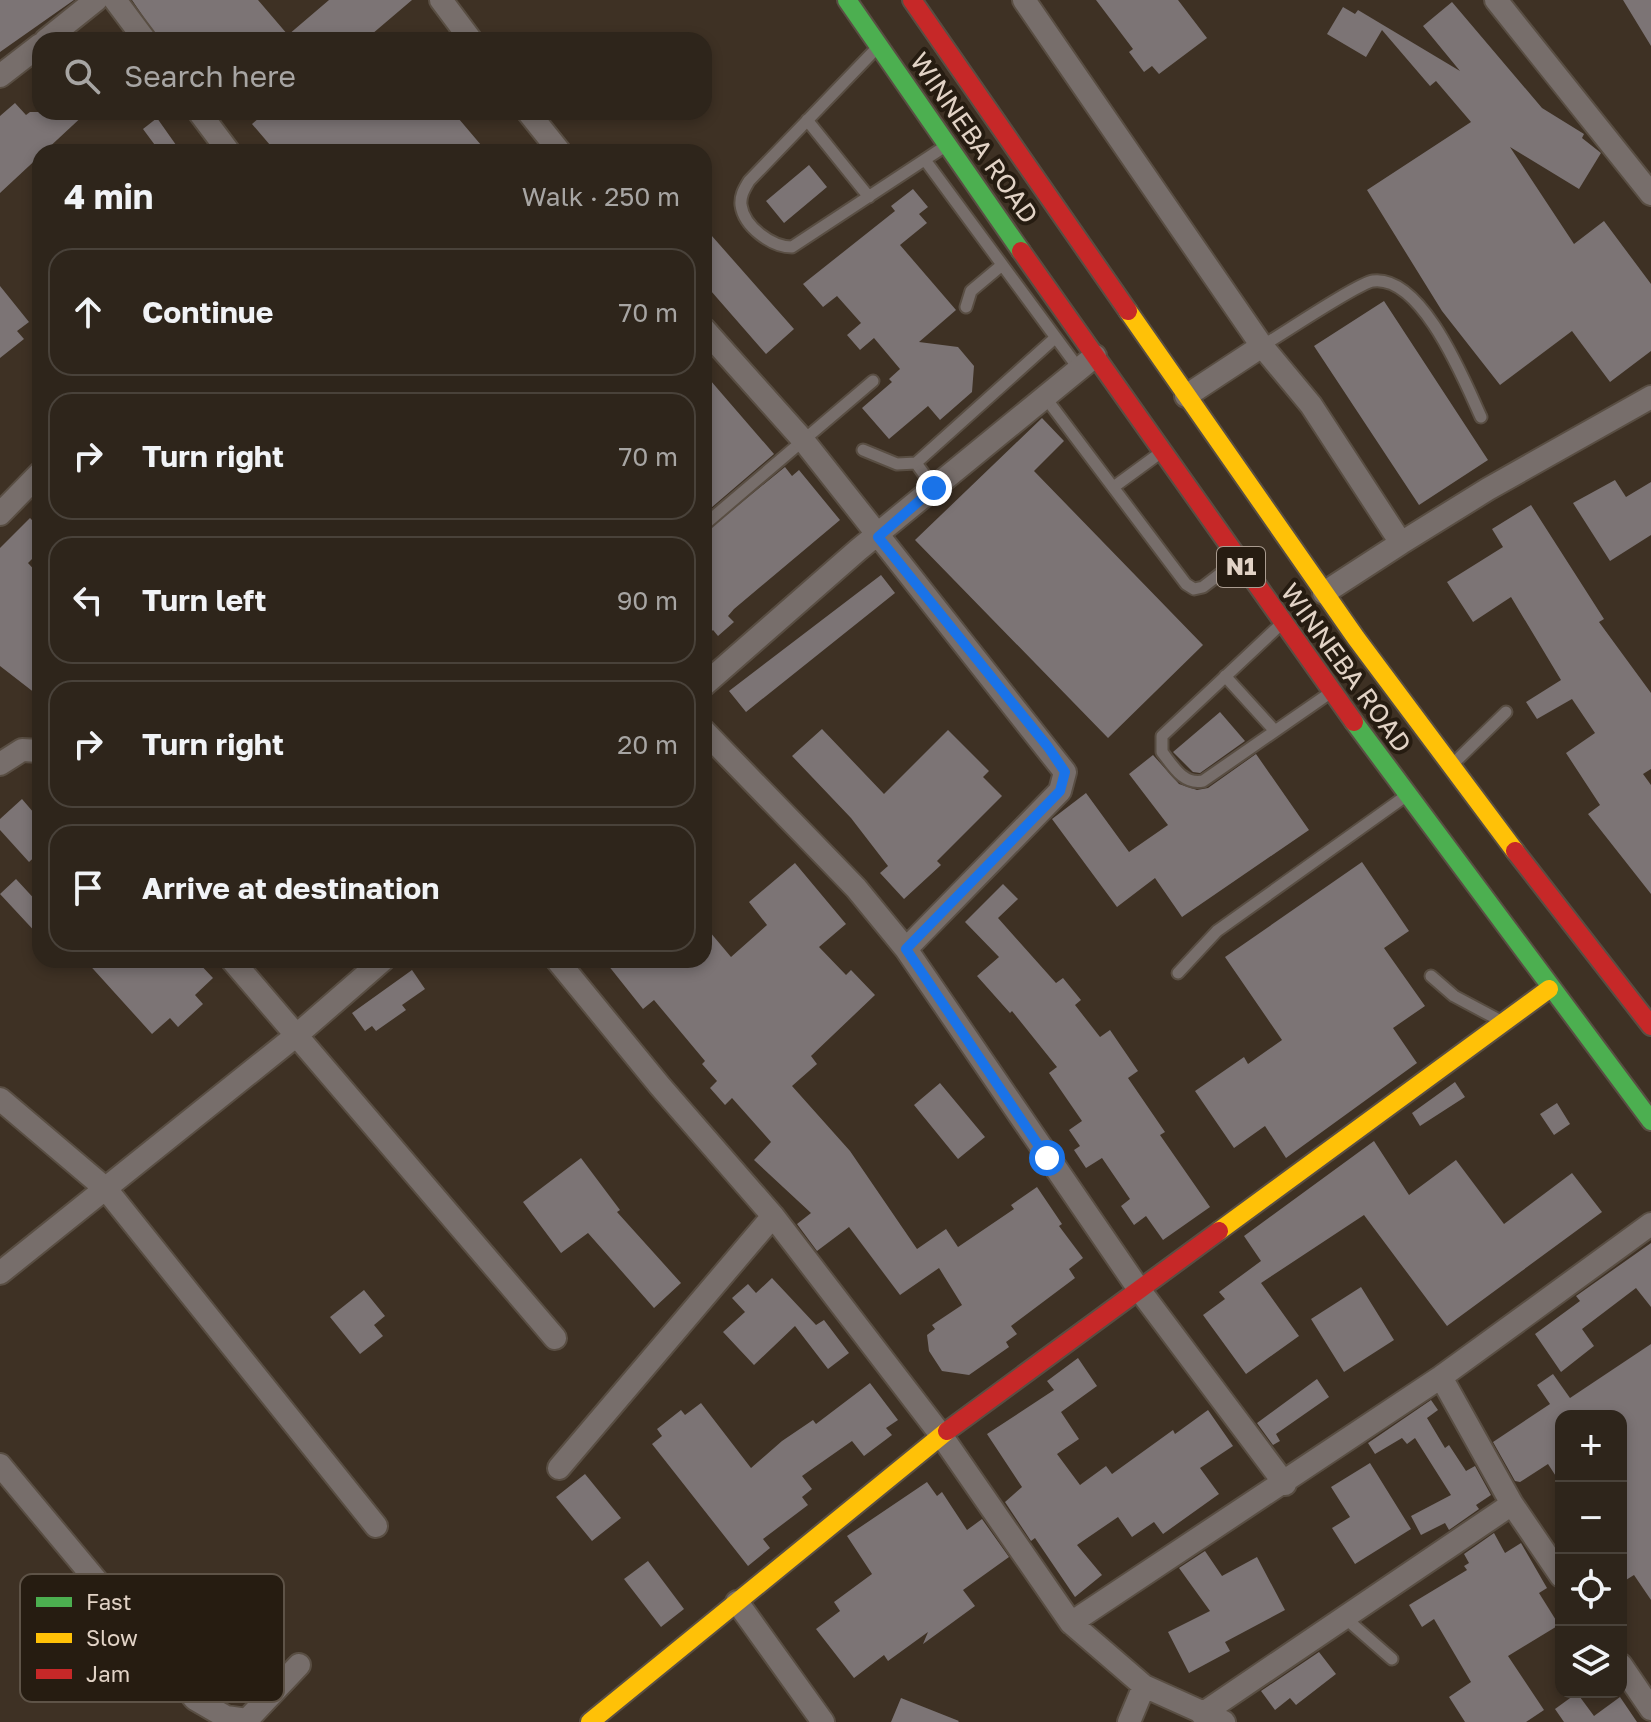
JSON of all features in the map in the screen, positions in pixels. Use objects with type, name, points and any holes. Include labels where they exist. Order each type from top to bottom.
[{"type":"main road","name":"WINNEBA ROAD","points":[[847,0],[948,144],[1087,362],[1161,452],[1331,692],[1549,989],[1651,1121]]},
{"type":"main road","name":"WINNEBA ROAD","points":[[912,0],[1324,593],[1593,956],[1651,1026]]},
{"type":"main road","points":[[862,22],[887,21]]},
{"type":"main road","points":[[910,27],[942,45]]},
{"type":"main road","points":[[590,1722],[941,1435],[1549,989]]},
{"type":"street","points":[[56,32],[96,0]]},
{"type":"street","points":[[115,0],[139,32]]},
{"type":"street","points":[[441,0],[465,32]]},
{"type":"street","points":[[1024,0],[1262,346],[1311,405],[1401,543]]},
{"type":"street","points":[[1496,0],[1644,172],[1651,194]]},
{"type":"street","points":[[0,76],[32,51]]},
{"type":"street","points":[[205,120],[223,144]]},
{"type":"street","points":[[534,120],[554,144]]},
{"type":"street","points":[[712,338],[803,440],[1065,772],[1060,791],[906,949]]},
{"type":"street","points":[[1186,396],[1262,346]]},
{"type":"street","points":[[712,678],[1087,362]]},
{"type":"street","points":[[1324,593],[1488,489],[1651,397]]},
{"type":"street","points":[[0,514],[32,481]]},
{"type":"street","points":[[712,739],[856,888],[906,949],[1138,1288],[1285,1484]]},
{"type":"street","points":[[0,764],[22,750],[32,751]]},
{"type":"street","points":[[239,968],[555,1338]]},
{"type":"street","points":[[0,1273],[298,1034],[374,968]]},
{"type":"street","points":[[564,968],[660,1086],[773,1216],[941,1435],[1071,1623],[1144,1686],[1224,1722]]},
{"type":"street","points":[[0,1099],[106,1189],[376,1526]]},
{"type":"street","points":[[559,1468],[773,1216]]},
{"type":"street","points":[[1071,1623],[1285,1484],[1441,1377],[1651,1224]]},
{"type":"street","points":[[1441,1377],[1512,1504],[1555,1567]]},
{"type":"street","points":[[0,1465],[91,1574]]},
{"type":"street","points":[[1202,1714],[1512,1504]]},
{"type":"street","points":[[737,1602],[823,1722]]},
{"type":"street","points":[[284,1681],[299,1665]]},
{"type":"street","points":[[1627,1674],[1651,1709]]},
{"type":"street","points":[[1129,1722],[1144,1686]]},
{"type":"street","points":[[200,1702],[226,1717],[247,1720],[264,1702]]},
{"type":"lane","points":[[878,46],[749,181],[741,195],[741,208],[763,238],[778,247],[792,247],[948,144]]},
{"type":"lane","points":[[807,120],[869,197]]},
{"type":"lane","points":[[925,160],[1055,338],[1087,362]]},
{"type":"lane","points":[[966,307],[971,291],[1002,265]]},
{"type":"lane","points":[[1262,346],[1370,281],[1394,282],[1417,302],[1453,357],[1481,417]]},
{"type":"lane","points":[[863,450],[897,464],[916,463],[1055,338]]},
{"type":"lane","points":[[712,518],[873,381]]},
{"type":"lane","points":[[1045,397],[1186,584],[1194,589],[1203,587],[1237,561]]},
{"type":"lane","points":[[1115,486],[1161,452]]},
{"type":"lane","points":[[916,463],[934,488]]},
{"type":"lane","points":[[1282,623],[1162,736],[1162,752],[1184,779],[1193,783],[1203,781],[1331,692]]},
{"type":"lane","points":[[1225,676],[1275,731]]},
{"type":"lane","points":[[1451,766],[1506,712]]},
{"type":"lane","points":[[1178,973],[1217,931],[1407,795]]},
{"type":"lane","points":[[1431,976],[1454,996],[1504,1022]]},
{"type":"lane","points":[[1344,1616],[1392,1659]]},
{"type":"building","points":[[0,0],[74,0],[0,52]]},
{"type":"building","points":[[132,0],[258,0],[285,32],[154,32]]},
{"type":"building","points":[[329,0],[412,0],[374,32],[292,32]]},
{"type":"building","points":[[1096,0],[1178,0],[1207,38],[1159,74],[1152,66],[1144,72],[1129,52],[1133,49]]},
{"type":"building","points":[[1623,0],[1651,0],[1651,46]]},
{"type":"building","points":[[1452,2],[1542,108],[1584,134],[1582,138],[1601,153],[1579,189],[1510,147],[1574,244],[1604,221],[1651,284],[1651,351],[1610,382],[1572,331],[1500,385],[1442,311],[1367,190],[1471,122],[1436,81],[1430,86],[1382,30],[1366,57],[1327,34],[1343,7],[1355,14],[1358,10],[1460,71],[1423,26]]},
{"type":"building","points":[[15,103],[26,115],[32,112],[32,120],[78,120],[53,144],[32,144],[32,163],[0,193],[0,116]]},
{"type":"building","points":[[158,120],[175,144],[154,144],[143,129]]},
{"type":"building","points":[[257,120],[460,120],[480,144],[269,144],[252,124]]},
{"type":"building","points":[[809,165],[827,187],[784,223],[766,201]]},
{"type":"building","points":[[913,189],[928,207],[919,214],[927,223],[900,245],[956,310],[919,342],[958,347],[974,366],[972,392],[940,420],[928,406],[889,439],[862,408],[892,382],[889,379],[900,369],[874,338],[860,350],[847,335],[861,323],[837,296],[823,307],[803,284],[895,211],[891,206]]},
{"type":"building","points":[[712,236],[794,329],[766,354],[712,292]]},
{"type":"building","points":[[0,286],[29,322],[17,331],[24,339],[0,358]]},
{"type":"building","points":[[1384,301],[1488,460],[1419,505],[1314,346]]},
{"type":"building","points":[[712,382],[774,454],[712,507]]},
{"type":"building","points":[[1042,418],[1064,441],[1034,471],[1203,645],[1108,738],[915,540]]},
{"type":"building","points":[[785,467],[792,476],[799,470],[840,520],[734,609],[728,616],[734,622],[718,636],[712,631],[712,526]]},
{"type":"building","points":[[1615,480],[1626,497],[1651,482],[1651,535],[1610,561],[1573,503]]},
{"type":"building","points":[[1531,505],[1604,619],[1599,622],[1651,693],[1651,769],[1643,774],[1651,785],[1651,894],[1588,814],[1600,805],[1566,753],[1595,733],[1572,699],[1537,719],[1526,702],[1561,680],[1511,597],[1473,622],[1447,582],[1503,547],[1492,529]]},
{"type":"building","points":[[30,518],[32,520],[32,559],[28,563],[32,567],[32,691],[0,666],[0,548]]},
{"type":"building","points":[[881,575],[895,593],[746,712],[729,691]]},
{"type":"building","points":[[1220,712],[1245,741],[1200,773],[1193,772],[1173,752]]},
{"type":"building","points":[[822,729],[884,794],[948,730],[989,771],[983,777],[1002,796],[937,861],[941,865],[904,899],[880,873],[888,866],[851,818],[792,756]]},
{"type":"building","points":[[1256,754],[1309,830],[1182,917],[1155,878],[1117,907],[1052,819],[1086,793],[1129,852],[1168,825],[1129,774],[1153,755],[1179,784],[1197,790],[1208,788]]},
{"type":"building","points":[[22,799],[32,811],[32,859],[29,862],[0,830],[0,819]]},
{"type":"building","points":[[1362,862],[1409,931],[1384,948],[1425,1006],[1393,1028],[1417,1063],[1286,1158],[1265,1126],[1234,1148],[1195,1091],[1244,1057],[1248,1064],[1282,1040],[1225,957]]},
{"type":"building","points":[[795,863],[846,924],[819,947],[846,975],[851,970],[875,995],[811,1056],[817,1064],[792,1086],[850,1151],[917,1249],[946,1229],[958,1247],[1014,1209],[1011,1205],[1037,1187],[1062,1224],[1059,1226],[1083,1258],[1069,1269],[1075,1278],[1011,1326],[1017,1334],[1006,1342],[1009,1347],[969,1375],[942,1371],[929,1351],[927,1335],[935,1329],[932,1325],[962,1305],[939,1268],[900,1295],[849,1227],[817,1251],[797,1224],[811,1213],[754,1160],[771,1142],[732,1098],[725,1105],[710,1088],[717,1081],[702,1064],[705,1061],[654,1000],[643,1009],[610,968],[712,968],[712,934],[731,957],[767,925],[749,902]]},
{"type":"building","points":[[16,879],[32,896],[32,928],[0,894]]},
{"type":"building","points":[[1003,884],[1018,899],[998,918],[1056,983],[1063,978],[1081,1000],[1075,1005],[1100,1037],[1110,1030],[1138,1071],[1128,1078],[1165,1132],[1160,1135],[1210,1207],[1163,1240],[1146,1216],[1134,1225],[1121,1206],[1130,1199],[1102,1158],[1086,1168],[1074,1150],[1080,1146],[1069,1130],[1082,1121],[1049,1073],[1057,1067],[1012,1011],[1010,1013],[977,976],[999,957],[965,922]]},
{"type":"building","points":[[92,968],[204,968],[213,978],[195,995],[203,1004],[178,1027],[170,1018],[152,1034]]},
{"type":"building","points":[[412,970],[425,989],[402,1005],[406,1010],[376,1031],[372,1026],[365,1031],[352,1013]]},
{"type":"building","points":[[1455,1082],[1465,1097],[1420,1126],[1412,1113]]},
{"type":"building","points":[[940,1083],[985,1137],[958,1159],[914,1105]]},
{"type":"building","points":[[1557,1103],[1570,1124],[1554,1135],[1540,1114]]},
{"type":"building","points":[[1374,1141],[1409,1195],[1456,1160],[1504,1224],[1572,1173],[1602,1212],[1447,1326],[1364,1215],[1261,1283],[1299,1336],[1246,1374],[1203,1315],[1225,1299],[1219,1292],[1261,1261],[1244,1236]]},
{"type":"building","points":[[581,1158],[620,1210],[617,1212],[681,1283],[654,1308],[588,1233],[561,1253],[523,1202]]},
{"type":"building","points":[[1651,1243],[1651,1307],[1636,1288],[1582,1329],[1594,1346],[1561,1372],[1535,1334],[1580,1301],[1576,1296]]},
{"type":"building","points":[[772,1278],[816,1325],[824,1320],[849,1353],[828,1369],[795,1326],[754,1365],[723,1332],[745,1312],[732,1298],[748,1284],[756,1293]]},
{"type":"building","points":[[1361,1287],[1394,1340],[1344,1372],[1311,1319]]},
{"type":"building","points":[[364,1290],[385,1316],[374,1325],[383,1336],[360,1354],[330,1317]]},
{"type":"building","points":[[1651,1344],[1651,1600],[1634,1575],[1627,1579],[1627,1410],[1555,1410],[1555,1475],[1548,1464],[1520,1482],[1515,1481],[1493,1442],[1550,1404],[1537,1385],[1553,1374],[1570,1398]]},
{"type":"building","points":[[1078,1358],[1097,1386],[1061,1412],[1079,1439],[1057,1454],[1080,1485],[1106,1466],[1112,1474],[1173,1430],[1175,1434],[1208,1410],[1233,1446],[1200,1468],[1219,1494],[1163,1534],[1154,1522],[1132,1537],[1118,1517],[1077,1545],[1102,1575],[1075,1597],[1035,1538],[1031,1541],[1005,1502],[1022,1487],[987,1434],[1054,1390],[1047,1381]]},
{"type":"building","points":[[1317,1379],[1329,1397],[1276,1434],[1280,1441],[1273,1445],[1257,1423]]},
{"type":"building","points":[[870,1383],[898,1420],[886,1428],[892,1435],[864,1456],[852,1441],[802,1476],[812,1489],[802,1497],[808,1505],[763,1539],[770,1548],[748,1566],[652,1444],[662,1436],[657,1429],[681,1410],[685,1415],[701,1403],[751,1468],[782,1441],[813,1420],[816,1424]]},
{"type":"building","points":[[1431,1400],[1438,1410],[1427,1418],[1445,1448],[1449,1445],[1466,1471],[1475,1466],[1491,1495],[1476,1505],[1479,1509],[1449,1530],[1445,1523],[1421,1535],[1411,1516],[1451,1495],[1415,1438],[1407,1444],[1402,1438],[1375,1454],[1368,1443]]},
{"type":"building","points":[[1370,1463],[1411,1529],[1355,1564],[1332,1528],[1350,1517],[1331,1487]]},
{"type":"building","points":[[585,1474],[621,1518],[592,1541],[556,1497]]},
{"type":"building","points":[[927,1482],[937,1496],[942,1492],[967,1530],[982,1519],[1009,1557],[963,1590],[975,1606],[923,1644],[928,1632],[888,1661],[884,1655],[854,1678],[816,1629],[840,1611],[834,1602],[872,1574],[847,1536]]},
{"type":"building","points":[[1494,1533],[1505,1553],[1521,1543],[1547,1588],[1539,1593],[1555,1619],[1555,1627],[1508,1656],[1544,1710],[1526,1722],[1465,1722],[1449,1697],[1471,1682],[1434,1619],[1422,1627],[1409,1605],[1467,1570],[1464,1566],[1469,1563],[1464,1554]]},
{"type":"building","points":[[1205,1551],[1222,1576],[1257,1557],[1285,1610],[1225,1642],[1230,1651],[1189,1673],[1168,1632],[1210,1611],[1179,1568]]},
{"type":"building","points":[[648,1561],[684,1609],[661,1627],[624,1579]]},
{"type":"building","points":[[1319,1652],[1336,1674],[1296,1705],[1290,1698],[1275,1710],[1261,1691]]},
{"type":"building","points":[[901,1698],[959,1721],[891,1722]]},
{"type":"building","points":[[1570,1698],[1581,1698],[1594,1716],[1621,1698],[1637,1722],[1564,1722],[1555,1709]]},
{"type":"traffic: fast","points":[[847,0],[1021,251]]},
{"type":"traffic: fast","points":[[1354,722],[1651,1121]]},
{"type":"traffic: slow","points":[[1128,311],[1356,638],[1515,851]]},
{"type":"traffic: slow","points":[[1219,1231],[1549,989]]},
{"type":"traffic: slow","points":[[590,1722],[947,1431]]},
{"type":"traffic: jam","points":[[912,0],[1128,311]]},
{"type":"traffic: jam","points":[[1021,251],[1354,722]]},
{"type":"traffic: jam","points":[[1515,851],[1651,1026]]},
{"type":"traffic: jam","points":[[947,1431],[1219,1231]]},
{"type":"route","points":[[934,488],[878,537],[1065,772],[1060,791],[906,949],[1047,1158]]}]
